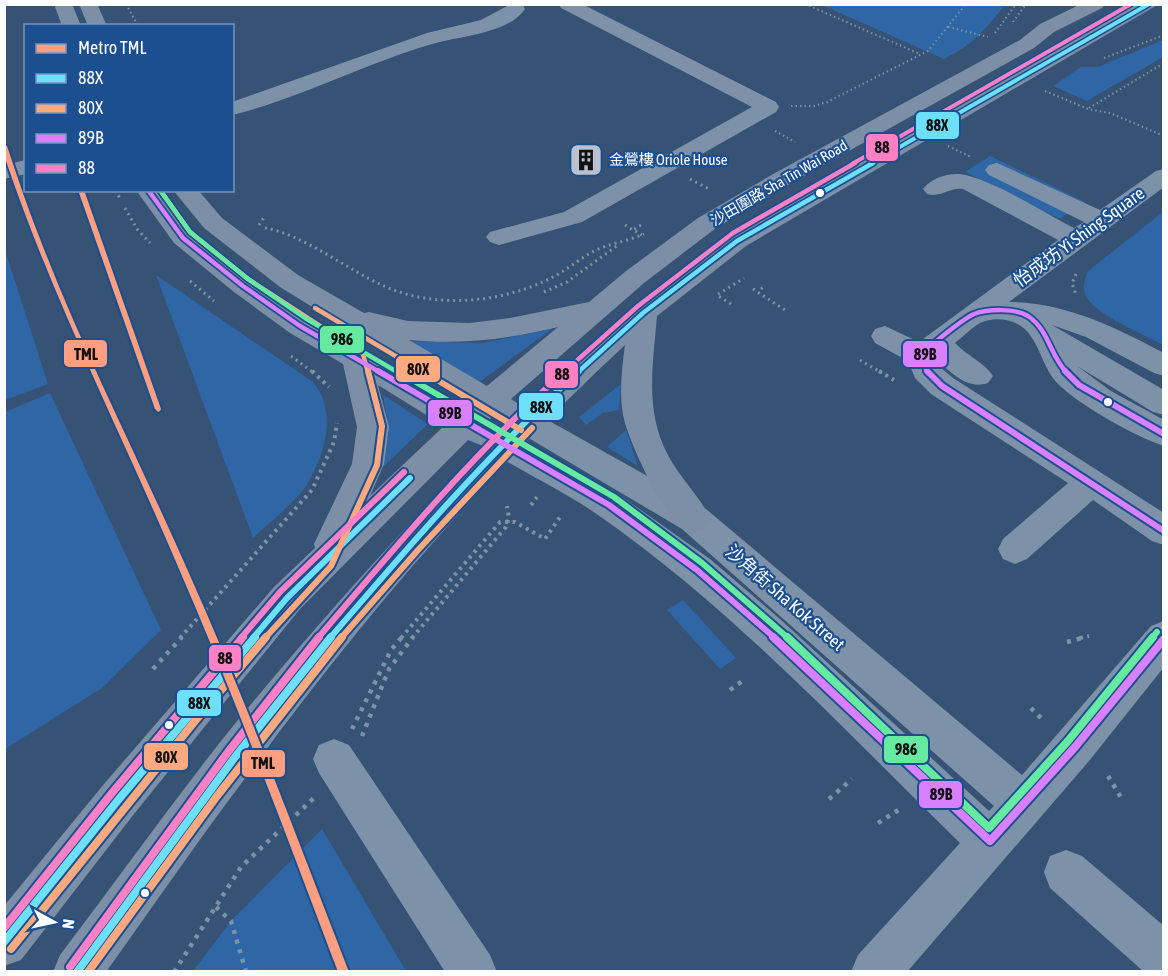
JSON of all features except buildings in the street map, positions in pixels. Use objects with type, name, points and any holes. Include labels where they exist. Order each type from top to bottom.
[{"type":"main road","points":[[63,4],[71,24]]},
{"type":"main road","points":[[88,4],[97,24]]},
{"type":"main road","name":"沙田圍路 Sha Tin Wai Road","points":[[4,944],[188,715],[287,598],[489,401],[596,309],[707,223],[783,178],[1007,56],[1047,28],[1095,5]]},
{"type":"main road","points":[[1143,8],[1164,14]]},
{"type":"main road","name":"沙田圍路 Sha Tin Wai Road","points":[[77,972],[221,775],[316,655],[400,556],[554,394],[643,313],[737,241],[1143,8]]},
{"type":"main road","name":"沙角街 Sha Kok Street","points":[[149,192],[183,238],[243,286],[300,326],[465,423],[514,434]]},
{"type":"main road","points":[[187,192],[213,223],[289,281],[489,401],[514,434]]},
{"type":"main road","points":[[333,309],[404,329],[467,332],[532,324],[562,315],[596,309]]},
{"type":"main road","points":[[643,313],[637,379],[638,410],[648,446],[666,483],[694,519]]},
{"type":"main road","points":[[323,561],[368,464],[373,427],[356,359]]},
{"type":"street","points":[[567,4],[768,106]]},
{"type":"street","points":[[234,108],[434,37],[451,35],[507,16],[522,7]]},
{"type":"street","points":[[499,237],[573,217],[768,106]]},
{"type":"street","points":[[4,171],[24,167]]},
{"type":"street","points":[[998,170],[1101,220]]},
{"type":"street","name":"怡成坊 Yi Shing Square","points":[[930,349],[972,315],[1164,176]]},
{"type":"street","points":[[935,189],[946,181],[961,180],[998,197],[1075,239]]},
{"type":"street","points":[[972,315],[986,311],[1031,320],[1071,319],[1088,325],[1164,366]]},
{"type":"street","points":[[1031,320],[1164,384]]},
{"type":"street","points":[[1031,320],[1164,404]]},
{"type":"street","points":[[1031,320],[1067,375],[1079,385],[1164,434]]},
{"type":"street","points":[[885,336],[930,349],[978,376]]},
{"type":"street","points":[[930,349],[923,366],[929,376],[1164,531]]},
{"type":"street","name":"沙角街 Sha Kok Street","points":[[514,434],[694,519],[1023,804]]},
{"type":"street","name":"沙角街 Sha Kok Street","points":[[514,434],[697,570],[767,631],[990,841]]},
{"type":"street","points":[[1015,549],[1092,482]]},
{"type":"street","points":[[878,970],[1075,747],[1164,638]]},
{"type":"street","points":[[334,759],[473,972]]},
{"type":"street","points":[[1066,872],[1164,958]]},
{"type":"path","points":[[126,4],[137,24]]},
{"type":"path","points":[[805,4],[921,54]]},
{"type":"path","points":[[768,106],[814,106],[827,102],[921,54],[935,45],[966,4]]},
{"type":"path","points":[[1011,24],[1026,4]]},
{"type":"path","points":[[948,27],[991,38]]},
{"type":"path","points":[[1101,59],[1164,35]]},
{"type":"path","points":[[1088,109],[1164,63]]},
{"type":"path","points":[[1036,87],[1088,109],[1110,113],[1164,136]]},
{"type":"path","points":[[117,192],[137,229],[153,246]]},
{"type":"path","points":[[625,225],[648,240]]},
{"type":"path","points":[[633,230],[641,225]]},
{"type":"path","points":[[264,228],[268,234]]},
{"type":"path","points":[[540,294],[567,282],[623,242]]},
{"type":"path","points":[[185,277],[220,306]]},
{"type":"path","points":[[731,304],[717,295],[744,278]]},
{"type":"path","points":[[759,292],[765,285]]},
{"type":"path","points":[[753,289],[788,312]]},
{"type":"path","points":[[284,351],[320,377],[334,392]]},
{"type":"path","points":[[860,360],[894,380]]},
{"type":"path","points":[[153,669],[312,490],[334,442],[338,417]]},
{"type":"path","points":[[531,505],[537,496]]},
{"type":"path","points":[[334,759],[347,741],[391,650],[500,522],[515,522],[545,538],[560,517]]},
{"type":"path","points":[[1067,642],[1089,636]]},
{"type":"path","points":[[730,690],[745,679]]},
{"type":"path","points":[[1031,708],[1043,720]]},
{"type":"path","points":[[1108,776],[1122,799]]},
{"type":"path","points":[[829,799],[852,779]]},
{"type":"path","points":[[878,823],[903,807]]},
{"type":"path","points":[[216,907],[231,921],[246,972]]},
{"type":"shaded area","points":[[1005,5],[972,42],[944,59],[824,6]]},
{"type":"shaded area","points":[[1163,40],[1163,57],[1087,101],[1053,86],[1081,67],[1098,67]]},
{"type":"shaded area","points":[[990,156],[1085,202],[1060,219],[965,172]]},
{"type":"shaded area","points":[[1163,212],[1163,345],[1097,309],[1089,301],[1084,288],[1088,271]]},
{"type":"shaded area","points":[[4,247],[48,384],[5,400],[4,400]]},
{"type":"shaded area","points":[[156,275],[313,382],[321,394],[327,420],[326,434],[313,474],[295,499],[253,538]]},
{"type":"shaded area","points":[[552,329],[478,383],[409,341],[482,343]]},
{"type":"shaded area","points":[[621,384],[619,410],[603,413],[586,425],[579,417]]},
{"type":"shaded area","points":[[50,393],[161,630],[102,688],[5,749],[5,412]]},
{"type":"shaded area","points":[[383,395],[428,424],[381,469],[389,432]]},
{"type":"shaded area","points":[[626,430],[638,466],[607,447]]},
{"type":"shaded area","points":[[683,600],[736,658],[720,669],[667,610]]},
{"type":"shaded area","points":[[322,829],[406,971],[193,971],[231,921]]},
{"type":"metro line","name":"TML","points":[[4,146],[59,294],[168,534],[214,642],[344,972]]},
{"type":"metro line","name":"TML","points":[[82,192],[158,409]]},
{"type":"transit line","name":"88","points":[[70,967],[228,752],[309,649],[393,550],[496,439],[553,382],[638,306],[733,233],[1131,4]]},
{"type":"transit line","name":"88X","points":[[77,972],[235,757],[316,655],[400,556],[503,445],[559,389],[643,313],[737,241],[1149,4]]},
{"type":"transit line","name":"89B","points":[[149,192],[183,238],[243,286],[300,326],[609,505],[697,570],[767,631],[990,841],[1075,747],[1164,639]]},
{"type":"transit line","name":"80X","points":[[11,949],[195,721],[294,604],[331,566],[377,465],[382,426],[363,354],[248,279],[190,232],[161,192]]},
{"type":"transit line","name":"986","points":[[161,192],[190,232],[248,279],[305,318],[614,497],[702,563],[773,624],[989,828],[1068,741],[1157,632]]},
{"type":"transit line","name":"80X","points":[[315,308],[521,430]]},
{"type":"transit line","name":"89B","points":[[1164,434],[1079,385],[1058,364],[1042,328],[1027,315],[1011,311],[986,311],[972,315],[927,350],[924,366],[942,386],[1164,531]]},
{"type":"transit line","name":"80X","points":[[88,972],[217,796],[317,667],[418,550],[532,428]]},
{"type":"transit line","name":"88","points":[[4,928],[112,793],[280,592],[404,472]]},
{"type":"transit line","name":"88X","points":[[4,942],[119,799],[287,598],[410,478]]},
{"type":"place","name":"金鶯樓 Oriole House","points":[[586,160]]}]
